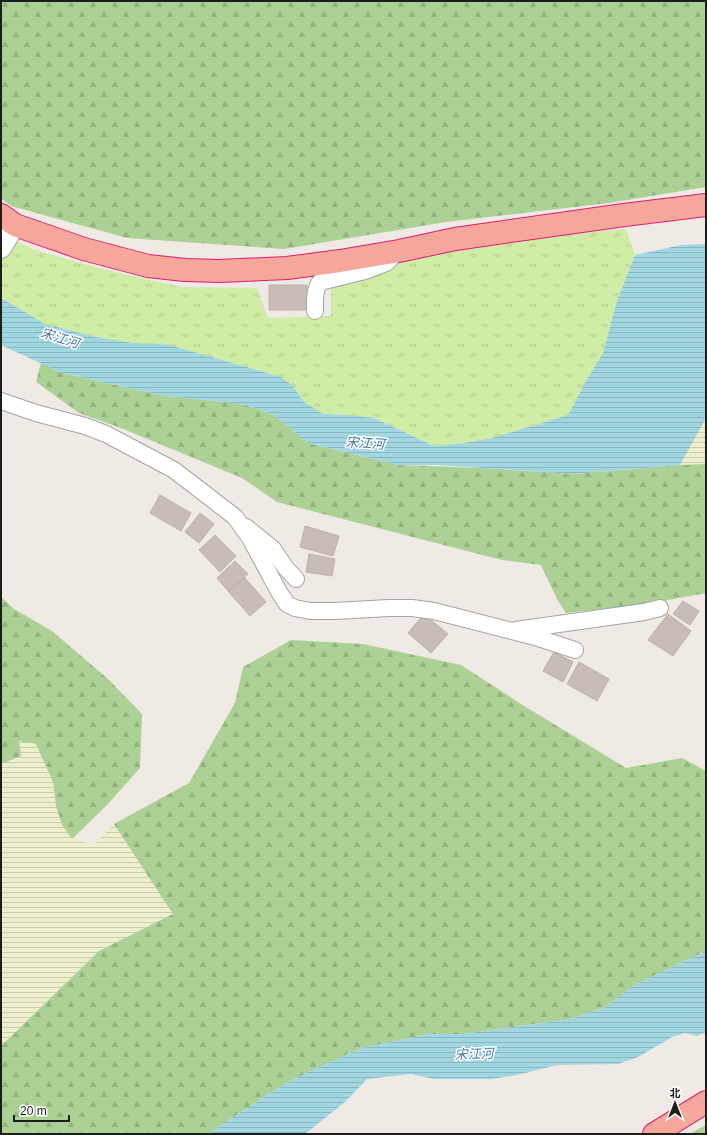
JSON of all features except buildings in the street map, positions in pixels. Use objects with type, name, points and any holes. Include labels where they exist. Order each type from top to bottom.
[{"type":"highway","points":[[8,220],[110,257],[148,266],[185,270],[219,271],[287,268],[340,261],[399,251],[455,239],[706,205]]},
{"type":"highway","points":[[654,1134],[706,1102]]},
{"type":"street","points":[[1,248],[8,220]]},
{"type":"street","points":[[315,311],[315,294],[320,282],[365,271],[386,263],[399,251]]},
{"type":"street","points":[[1,401],[36,413],[86,426],[106,434],[174,470],[235,517],[250,538],[279,592],[287,604],[295,608],[322,611],[412,608],[434,612],[508,631],[574,650]]},
{"type":"street","points":[[238,521],[273,549],[285,567],[296,579]]},
{"type":"street","points":[[508,631],[644,612],[660,608]]},
{"type":"green space","points":[[1,1],[706,1],[706,187],[609,203],[446,222],[284,249],[127,238],[11,206],[1,198]]},
{"type":"green space","points":[[626,229],[635,255],[616,304],[603,353],[568,415],[492,438],[464,443],[434,446],[374,418],[323,414],[304,402],[293,386],[267,373],[166,344],[132,344],[96,337],[45,324],[1,298],[1,233],[32,249],[102,269],[182,287],[257,288],[268,318],[331,316],[331,284],[397,265],[402,256],[565,233]]},
{"type":"green space","points":[[41,363],[62,373],[165,396],[235,403],[253,407],[274,415],[308,443],[399,465],[482,468],[574,474],[706,464],[706,593],[641,605],[566,613],[557,599],[541,565],[502,560],[277,502],[242,478],[121,428],[79,413],[36,382]]},
{"type":"green space","points":[[706,418],[706,464],[680,465],[695,437]]},
{"type":"green space","points":[[1,597],[14,609],[52,631],[108,679],[142,714],[140,768],[107,805],[72,839],[62,825],[56,806],[53,782],[36,744],[19,741],[21,756],[1,764]]},
{"type":"green space","points":[[291,640],[363,644],[461,665],[521,704],[626,768],[682,758],[706,771],[706,951],[634,985],[606,1007],[571,1019],[463,1034],[430,1034],[362,1048],[306,1073],[276,1089],[208,1134],[1,1134],[1,1046],[99,951],[173,914],[114,824],[189,783],[235,703],[243,667]]},
{"type":"green space","points":[[19,741],[36,744],[53,782],[56,806],[72,839],[94,845],[114,824],[173,914],[99,951],[1,1046],[1,764],[21,756]]},
{"type":"green space","points":[[706,1125],[706,1134],[689,1134]]},
{"type":"water","name":"宋江河","points":[[706,244],[706,418],[680,465],[574,474],[439,465],[399,465],[308,443],[274,415],[253,407],[235,403],[165,396],[62,373],[1,345],[1,298],[45,324],[96,337],[132,343],[166,344],[281,377],[293,386],[304,402],[323,414],[374,418],[434,446],[464,443],[492,438],[568,415],[603,353],[616,304],[635,255],[681,245]]},
{"type":"water","name":"宋江河","points":[[706,951],[706,1032],[697,1036],[685,1033],[672,1037],[638,1057],[618,1064],[557,1065],[517,1075],[491,1079],[434,1079],[411,1074],[367,1079],[346,1101],[305,1134],[208,1134],[276,1089],[306,1073],[362,1048],[430,1034],[463,1034],[571,1019],[606,1007],[634,985]]}]
